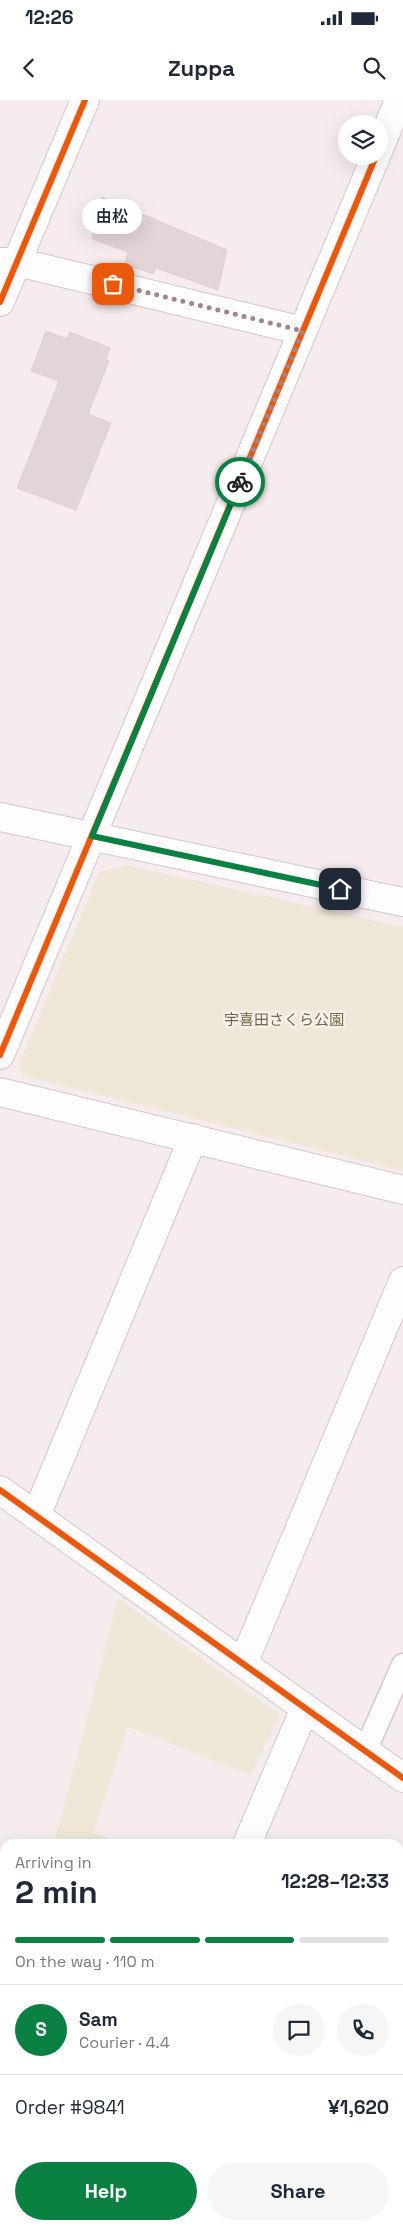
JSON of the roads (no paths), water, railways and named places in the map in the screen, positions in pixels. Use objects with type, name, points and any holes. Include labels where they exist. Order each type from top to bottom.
[{"type":"street","points":[[0,302],[9,262],[85,100]]},
{"type":"street","points":[[388,127],[399,100]]},
{"type":"street","points":[[0,1055],[372,165]]},
{"type":"street","points":[[9,262],[303,331]]},
{"type":"street","points":[[0,817],[401,897]]},
{"type":"street","points":[[0,1092],[403,1190]]},
{"type":"street","points":[[36,1516],[193,1138]]},
{"type":"street","points":[[243,1664],[403,1281]]},
{"type":"street","points":[[0,1490],[403,1778]]},
{"type":"street","points":[[249,1839],[304,1708]]},
{"type":"lane","points":[[365,1751],[403,1665]]},
{"type":"place","name":"由松","points":[[113,284]]},
{"type":"park label","name":"宇喜田さくら公園","points":[[284,1020]]}]
